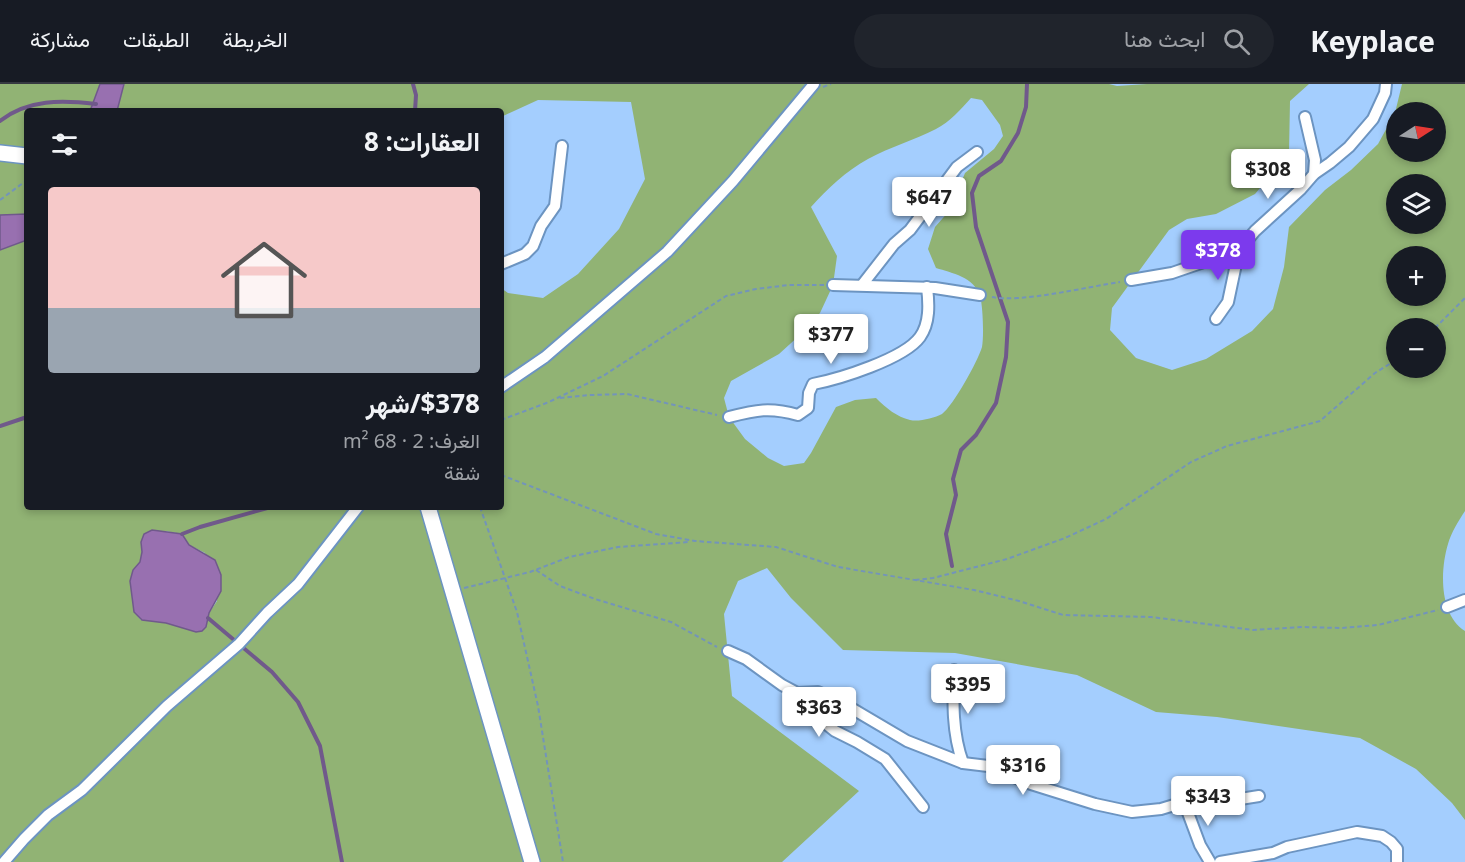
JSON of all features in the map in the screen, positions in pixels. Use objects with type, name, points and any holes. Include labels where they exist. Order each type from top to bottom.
[{"type":"main road","points":[[0,153],[24,156]]},
{"type":"main road","points":[[429,510],[532,862]]},
{"type":"street","points":[[504,385],[545,357],[667,252],[733,181],[814,84]]},
{"type":"street","points":[[1216,319],[1228,302],[1239,250],[1255,231],[1314,174],[1349,147],[1373,119],[1385,93],[1386,84]]},
{"type":"street","points":[[1305,117],[1315,160],[1314,174]]},
{"type":"street","points":[[504,263],[525,254],[533,246],[541,226],[555,206],[562,146]]},
{"type":"street","points":[[862,285],[894,244],[910,231],[957,167],[977,152]]},
{"type":"street","points":[[1131,280],[1172,273],[1239,250]]},
{"type":"street","points":[[833,285],[927,287],[980,295]]},
{"type":"street","points":[[729,417],[757,409],[779,410],[798,415],[808,408],[809,393],[813,384],[868,367],[912,346],[926,326],[929,306],[927,287]]},
{"type":"street","points":[[4,862],[48,815],[82,790],[167,706],[239,644],[298,584],[356,510]]},
{"type":"street","points":[[1447,607],[1465,600]]},
{"type":"street","points":[[728,651],[746,659],[797,693],[818,692],[846,705],[907,741],[963,763],[988,766],[1031,784],[1095,804],[1132,812],[1161,809],[1184,802],[1215,803],[1259,796]]},
{"type":"street","points":[[954,670],[953,708],[956,744],[963,763]]},
{"type":"street","points":[[797,693],[805,707],[821,722],[885,759],[923,807]]},
{"type":"street","points":[[1184,802],[1200,845],[1210,862]]},
{"type":"street","points":[[1220,862],[1273,853],[1287,847],[1357,832],[1382,836],[1391,842],[1397,849],[1397,862]]},
{"type":"path","points":[[0,200],[24,182]]},
{"type":"path","points":[[980,295],[1000,298],[1014,297],[1131,280]]},
{"type":"path","points":[[504,419],[556,399],[603,376],[726,296],[789,285],[833,285]]},
{"type":"path","points":[[1445,318],[1465,298]]},
{"type":"path","points":[[912,580],[933,578],[1007,559],[1065,538],[1106,519],[1191,462],[1227,447],[1320,421],[1386,366]]},
{"type":"path","points":[[556,399],[627,394],[729,417]]},
{"type":"path","points":[[504,476],[656,534],[695,541],[776,548],[838,567],[974,590],[1063,615],[1151,617],[1253,630],[1378,625],[1447,607]]},
{"type":"path","points":[[481,510],[517,612],[538,706],[563,862]]},
{"type":"path","points":[[452,591],[536,570],[569,557],[618,547],[695,541]]},
{"type":"path","points":[[536,570],[560,586],[671,622],[728,651]]},
{"type":"green space","points":[[0,84],[100,84],[91,108],[24,108],[24,214],[0,215]]},
{"type":"green space","points":[[124,84],[1109,84],[1117,86],[1309,84],[1290,101],[1289,153],[1255,194],[1216,214],[1187,219],[1169,230],[1112,308],[1110,330],[1136,358],[1172,370],[1206,359],[1252,331],[1273,309],[1284,267],[1289,227],[1325,190],[1351,170],[1378,144],[1386,129],[1386,162],[1446,162],[1446,102],[1398,102],[1402,84],[1465,84],[1465,511],[1449,540],[1443,579],[1450,614],[1456,624],[1465,631],[1465,820],[1452,803],[1416,769],[1360,738],[1217,717],[1156,712],[1077,675],[955,653],[843,650],[791,598],[767,568],[738,581],[724,614],[732,696],[859,791],[782,862],[0,862],[0,250],[24,241],[24,510],[504,510],[504,290],[508,293],[543,298],[578,274],[619,229],[645,179],[631,102],[538,100],[504,116],[504,108],[118,108]],"holes":[[[971,98],[982,100],[1000,125],[1003,136],[994,149],[965,173],[950,210],[935,227],[928,249],[936,268],[968,280],[980,296],[983,322],[982,347],[965,383],[942,414],[926,419],[910,420],[901,417],[876,398],[855,400],[836,407],[804,463],[784,466],[768,458],[745,439],[729,417],[724,398],[731,381],[779,354],[801,334],[820,313],[833,285],[837,256],[811,207],[852,169],[876,155],[941,126]],[[165,531],[182,534],[189,545],[205,553],[217,601],[209,613],[206,627],[141,620],[134,612],[130,581],[133,570],[140,562],[141,542]]]},
{"type":"shaded area","points":[[100,84],[124,84],[118,108],[91,108]]},
{"type":"shaded area","points":[[24,214],[24,241],[0,250],[0,215]]},
{"type":"shaded area","points":[[152,530],[182,534],[189,545],[215,560],[221,575],[221,591],[209,613],[206,627],[202,631],[196,632],[166,623],[142,620],[134,612],[130,581],[133,570],[140,562],[141,542],[144,534]]},
{"type":"waterway","points":[[413,84],[416,95],[415,108]]},
{"type":"waterway","points":[[952,566],[946,534],[956,495],[953,479],[961,450],[976,435],[996,403],[1006,357],[1008,322],[976,227],[972,193],[979,176],[1001,161],[1018,133],[1026,107],[1027,84]]},
{"type":"waterway","points":[[0,121],[22,108],[34,105],[58,102],[96,104]]},
{"type":"waterway","points":[[0,426],[24,418]]},
{"type":"waterway","points":[[182,534],[260,510]]},
{"type":"waterway","points":[[208,618],[272,672],[298,702],[320,746],[342,862]]}]
